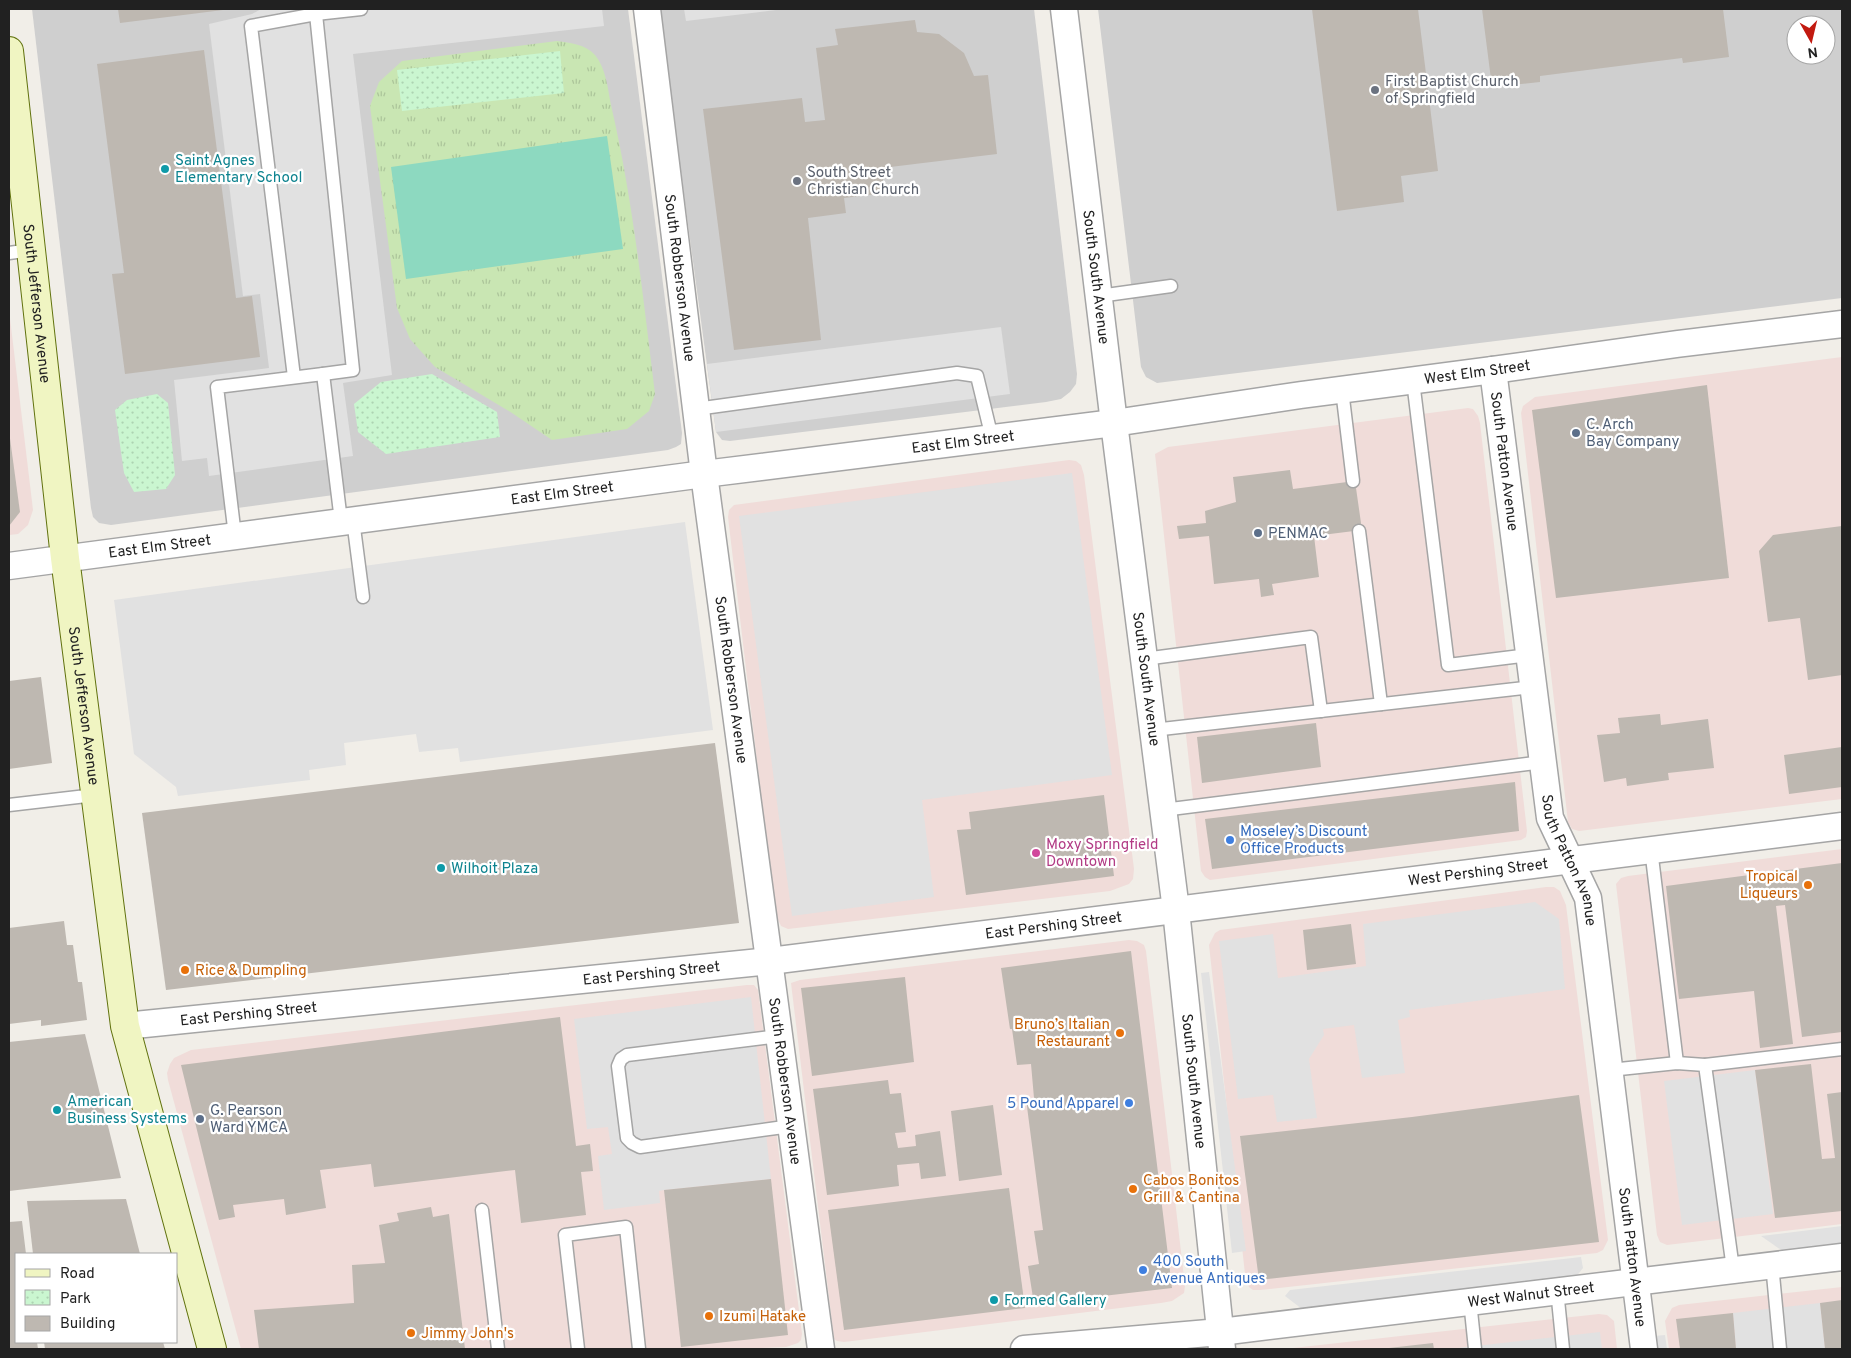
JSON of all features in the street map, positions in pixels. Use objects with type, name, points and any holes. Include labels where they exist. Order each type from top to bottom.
[{"type":"main road","name":"South Jefferson Avenue","points":[[9,51],[20,252],[65,558],[125,1026],[212,1349]]},
{"type":"street","name":"South Robberson Avenue","points":[[647,9],[704,474],[820,1349]]},
{"type":"street","name":"South South Avenue","points":[[1064,9],[1176,910],[1221,1340]]},
{"type":"street","name":"West Elm Street","points":[[1114,423],[1677,344],[1842,324]]},
{"type":"street","name":"South Patton Avenue","points":[[1493,370],[1550,818],[1588,898],[1644,1349]]},
{"type":"street","name":"East Elm Street","points":[[9,566],[704,474],[1114,423]]},
{"type":"street","name":"West Pershing Street","points":[[1176,910],[1842,826]]},
{"type":"street","name":"East Pershing Street","points":[[125,1026],[770,962],[1176,910]]},
{"type":"street","name":"West Walnut Street","points":[[1024,1349],[1221,1340],[1470,1301],[1842,1257]]},
{"type":"lane","points":[[294,378],[251,26],[316,11],[361,9]]},
{"type":"lane","points":[[235,536],[217,387],[353,370],[316,11]]},
{"type":"lane","points":[[1099,296],[1171,286]]},
{"type":"lane","points":[[696,408],[957,373],[977,376],[992,438]]},
{"type":"lane","points":[[323,374],[347,521],[363,597]]},
{"type":"lane","points":[[1413,381],[1448,665],[1529,656]]},
{"type":"lane","points":[[1342,390],[1353,481]]},
{"type":"lane","points":[[1360,530],[1381,704]]},
{"type":"lane","points":[[1144,659],[1312,637],[1321,711]]},
{"type":"lane","points":[[1153,730],[1533,687]]},
{"type":"lane","points":[[1163,810],[1543,762]]},
{"type":"lane","points":[[9,805],[95,795]]},
{"type":"lane","points":[[1651,849],[1676,1062]]},
{"type":"lane","points":[[779,1036],[627,1055],[621,1059],[618,1066],[628,1138],[632,1143],[640,1147],[791,1126]]},
{"type":"lane","points":[[1610,1070],[1676,1062],[1705,1066],[1842,1049]]},
{"type":"lane","points":[[1705,1066],[1733,1269]]},
{"type":"lane","points":[[482,1210],[498,1349]]},
{"type":"lane","points":[[578,1349],[565,1235],[626,1227],[638,1349]]},
{"type":"lane","points":[[1772,1264],[1780,1349]]},
{"type":"lane","points":[[1557,1290],[1563,1349]]},
{"type":"lane","points":[[1470,1301],[1475,1349]]},
{"type":"shaded area","points":[[32,9],[628,9],[682,433],[681,444],[668,450],[111,525],[99,523],[93,517],[91,508]]},
{"type":"shaded area","points":[[261,9],[602,9],[604,26],[353,54],[392,375],[343,383],[353,456],[209,476],[207,458],[182,461],[174,380],[269,368],[260,294],[243,296],[209,24],[252,14]]},
{"type":"shaded area","points":[[659,9],[1034,9],[1077,374],[1076,384],[1070,392],[1061,399],[1046,402],[730,441],[722,440],[716,432]]},
{"type":"shaded area","points":[[684,9],[784,9],[686,21]]},
{"type":"shaded area","points":[[1098,9],[1842,9],[1842,298],[1157,383],[1146,377],[1141,367]]},
{"type":"shaded area","points":[[9,310],[33,510],[28,525],[18,534],[9,535]]},
{"type":"shaded area","points":[[1001,327],[1010,394],[716,432],[707,364]]},
{"type":"shaded area","points":[[1842,357],[1842,799],[1579,831],[1572,829],[1568,822],[1521,413],[1523,406],[1535,397]]},
{"type":"shaded area","points":[[1468,408],[1473,409],[1480,423],[1527,831],[1526,837],[1521,840],[1210,880],[1201,871],[1155,454],[1168,447]]},
{"type":"shaded area","points":[[1069,460],[1076,461],[1081,465],[1084,475],[1134,869],[1133,879],[1129,884],[1110,891],[788,929],[781,926],[775,913],[728,517],[729,510],[734,505]]},
{"type":"shaded area","points":[[1072,473],[1112,775],[922,800],[934,897],[792,916],[739,516]]},
{"type":"shaded area","points":[[685,522],[713,730],[460,762],[458,748],[419,752],[416,734],[344,743],[346,765],[309,770],[310,780],[178,796],[176,787],[134,754],[114,600]]},
{"type":"shaded area","points":[[1842,849],[1842,1224],[1667,1245],[1660,1242],[1657,1235],[1616,884],[1621,878],[1628,876]]},
{"type":"shaded area","points":[[1554,887],[1560,891],[1566,905],[1608,1240],[1603,1250],[1597,1253],[1253,1290],[1249,1287],[1245,1274],[1209,945],[1215,933],[1220,930]]},
{"type":"shaded area","points":[[1535,902],[1559,919],[1565,989],[1409,1010],[1410,1017],[1398,1020],[1405,1073],[1362,1078],[1354,1025],[1323,1029],[1324,1035],[1309,1059],[1317,1118],[1277,1122],[1273,1095],[1238,1099],[1219,941],[1273,934],[1278,978],[1366,966],[1363,924]]},
{"type":"shaded area","points":[[1129,940],[1137,941],[1144,945],[1146,951],[1185,1286],[1184,1293],[1172,1301],[1161,1303],[844,1342],[834,1339],[791,983],[800,980]]},
{"type":"shaded area","points":[[1209,972],[1246,1251],[1232,1253],[1201,973]]},
{"type":"shaded area","points":[[754,985],[758,990],[759,997],[802,1334],[801,1340],[798,1343],[786,1347],[743,1349],[241,1349],[168,1080],[167,1073],[174,1058],[191,1050]]},
{"type":"shaded area","points":[[751,997],[771,1179],[664,1190],[659,1191],[660,1203],[604,1210],[598,1156],[612,1154],[608,1127],[587,1129],[574,1019]]},
{"type":"shaded area","points":[[1755,1070],[1773,1214],[1682,1225],[1664,1081]]},
{"type":"shaded area","points":[[1842,1226],[1842,1248],[1787,1254],[1761,1236]]},
{"type":"shaded area","points":[[1581,1257],[1583,1268],[1575,1278],[1302,1309],[1285,1296],[1290,1290]]},
{"type":"shaded area","points":[[1842,1287],[1842,1349],[1669,1349],[1665,1321],[1672,1308],[1679,1305]]},
{"type":"shaded area","points":[[1820,1303],[1825,1349],[1736,1349],[1733,1313]]},
{"type":"shaded area","points":[[1599,1314],[1607,1315],[1614,1321],[1617,1349],[1284,1349]]},
{"type":"shaded area","points":[[1600,1332],[1602,1349],[1449,1349]]},
{"type":"shaded area","points":[[1665,1335],[1667,1349],[1656,1349],[1654,1336]]},
{"type":"green space","points":[[557,41],[578,45],[591,51],[599,60],[606,79],[631,213],[655,394],[649,411],[627,429],[552,440],[512,413],[435,367],[410,339],[397,308],[370,106],[379,82],[402,61]]},
{"type":"green space","points":[[560,51],[564,93],[402,111],[397,70]]},
{"type":"green space","points":[[607,136],[623,249],[406,279],[391,167]]},
{"type":"green space","points":[[432,374],[497,412],[500,437],[386,454],[358,432],[354,404],[381,382]]},
{"type":"green space","points":[[157,394],[168,403],[175,475],[166,489],[134,492],[124,473],[115,410],[127,400]]},
{"type":"building","points":[[118,9],[223,9],[223,10],[120,23]]},
{"type":"building","name":"First Baptist Church of Springfield","points":[[1312,9],[1418,9],[1438,171],[1401,176],[1404,202],[1337,211]]},
{"type":"building","name":"First Baptist Church of Springfield","points":[[1482,9],[1723,9],[1729,57],[1683,63],[1682,58],[1540,76],[1540,82],[1492,87]]},
{"type":"building","name":"South Street Christian Church","points":[[915,20],[917,32],[939,34],[964,53],[974,76],[988,75],[997,154],[882,168],[884,193],[844,198],[846,213],[808,218],[821,340],[734,350],[703,109],[802,98],[805,122],[825,120],[816,48],[838,45],[835,29]]},
{"type":"building","name":"Saint Agnes Elementary School","points":[[204,50],[236,298],[252,296],[260,357],[125,374],[112,274],[124,273],[97,64]]},
{"type":"building","points":[[1707,385],[1729,578],[1556,598],[1532,410]]},
{"type":"building","points":[[9,431],[20,512],[9,526]]},
{"type":"building","name":"PENMAC","points":[[1290,470],[1293,489],[1355,481],[1362,530],[1314,536],[1319,577],[1272,584],[1274,595],[1261,597],[1259,579],[1214,584],[1209,536],[1179,539],[1177,526],[1206,523],[1205,511],[1236,502],[1233,477]]},
{"type":"building","points":[[1842,526],[1842,675],[1808,680],[1800,618],[1768,622],[1759,551],[1773,535]]},
{"type":"building","points":[[41,677],[52,763],[9,769],[9,681]]},
{"type":"building","points":[[1660,714],[1661,725],[1708,719],[1714,768],[1668,773],[1669,780],[1627,786],[1626,778],[1604,782],[1597,735],[1620,733],[1618,718]]},
{"type":"building","points":[[1316,723],[1321,767],[1202,783],[1197,737]]},
{"type":"building","name":"Wilhoit Plaza","points":[[715,743],[739,923],[166,990],[142,813]]},
{"type":"building","points":[[1842,747],[1842,787],[1789,794],[1784,755]]},
{"type":"building","points":[[1515,782],[1519,831],[1212,869],[1205,819]]},
{"type":"building","name":"Moxy Springfield Downtown","points":[[1104,795],[1114,876],[966,895],[957,830],[971,829],[969,812]]},
{"type":"building","points":[[1842,863],[1842,1032],[1802,1037],[1785,905],[1776,906],[1793,1044],[1760,1048],[1754,991],[1679,999],[1666,886]]},
{"type":"building","points":[[64,921],[67,945],[73,945],[78,982],[82,982],[87,1020],[41,1026],[41,1020],[9,1024],[9,928]]},
{"type":"building","points":[[1351,924],[1356,964],[1307,970],[1303,930]]},
{"type":"building","points":[[1131,951],[1172,1288],[1034,1304],[1028,1266],[1039,1264],[1034,1231],[1043,1230],[1026,1099],[1034,1098],[1031,1064],[1017,1065],[1001,968]]},
{"type":"building","points":[[905,977],[914,1062],[812,1076],[801,988]]},
{"type":"building","points":[[560,1017],[576,1146],[590,1144],[593,1171],[581,1172],[586,1215],[521,1223],[515,1170],[374,1187],[371,1164],[320,1170],[326,1208],[286,1215],[284,1199],[233,1205],[235,1217],[219,1220],[181,1065]]},
{"type":"building","name":"American Business Systems","points":[[85,1034],[121,1178],[9,1191],[9,1042]]},
{"type":"building","points":[[1811,1064],[1822,1159],[1835,1158],[1827,1094],[1842,1092],[1842,1211],[1775,1218],[1755,1070]]},
{"type":"building","points":[[888,1080],[890,1094],[901,1093],[906,1132],[895,1133],[898,1148],[916,1146],[915,1135],[940,1131],[946,1176],[921,1179],[919,1163],[897,1165],[899,1186],[827,1195],[813,1089]]},
{"type":"building","points":[[1579,1095],[1599,1242],[1259,1280],[1240,1136],[1412,1117]]},
{"type":"building","points":[[993,1105],[1002,1175],[959,1181],[951,1111]]},
{"type":"building","points":[[771,1179],[788,1335],[681,1347],[664,1190]]},
{"type":"building","points":[[1009,1188],[1025,1308],[844,1330],[828,1210]]},
{"type":"building","points":[[126,1199],[140,1253],[33,1253],[27,1201]]},
{"type":"building","points":[[431,1207],[433,1217],[449,1214],[465,1349],[259,1349],[254,1310],[354,1303],[352,1265],[385,1263],[379,1225],[399,1221],[397,1213]]},
{"type":"building","points":[[22,1221],[26,1253],[15,1253],[15,1343],[37,1343],[38,1349],[9,1349],[9,1222]]},
{"type":"building","points":[[1842,1300],[1842,1349],[1825,1349],[1820,1303]]},
{"type":"building","points":[[1733,1313],[1736,1349],[1680,1349],[1676,1319]]},
{"type":"building","points":[[44,1343],[163,1343],[165,1349],[45,1349]]},
{"type":"building","points":[[1433,1343],[1434,1349],[1389,1349],[1389,1348]]},
{"type":"place","name":"First Baptist Church of Springfield","points":[[1375,90]]},
{"type":"place","name":"Saint Agnes Elementary School","points":[[165,169]]},
{"type":"place","name":"South Street Christian Church","points":[[797,181]]},
{"type":"place","name":"C. Arch Bay Company","points":[[1576,433]]},
{"type":"place","name":"PENMAC","points":[[1258,533]]},
{"type":"place","name":"Moseley’s Discount Office Products","points":[[1230,840]]},
{"type":"place","name":"Moxy Springfield Downtown","points":[[1036,853]]},
{"type":"place","name":"Wilhoit Plaza","points":[[441,868]]},
{"type":"place","name":"Tropical Liqueurs","points":[[1808,885]]},
{"type":"place","name":"Rice & Dumpling","points":[[185,970]]},
{"type":"place","name":"Bruno’s Italian Restaurant","points":[[1120,1033]]},
{"type":"place","name":"5 Pound Apparel","points":[[1129,1103]]},
{"type":"place","name":"American Business Systems","points":[[57,1110]]},
{"type":"place","name":"G. Pearson Ward YMCA","points":[[200,1119]]},
{"type":"place","name":"Cabos Bonitos Grill & Cantina","points":[[1133,1189]]},
{"type":"place","name":"400 South Avenue Antiques","points":[[1143,1270]]},
{"type":"place","name":"Formed Gallery","points":[[994,1300]]},
{"type":"place","name":"Izumi Hatake","points":[[709,1316]]},
{"type":"place","name":"Jimmy John's","points":[[411,1333]]}]
